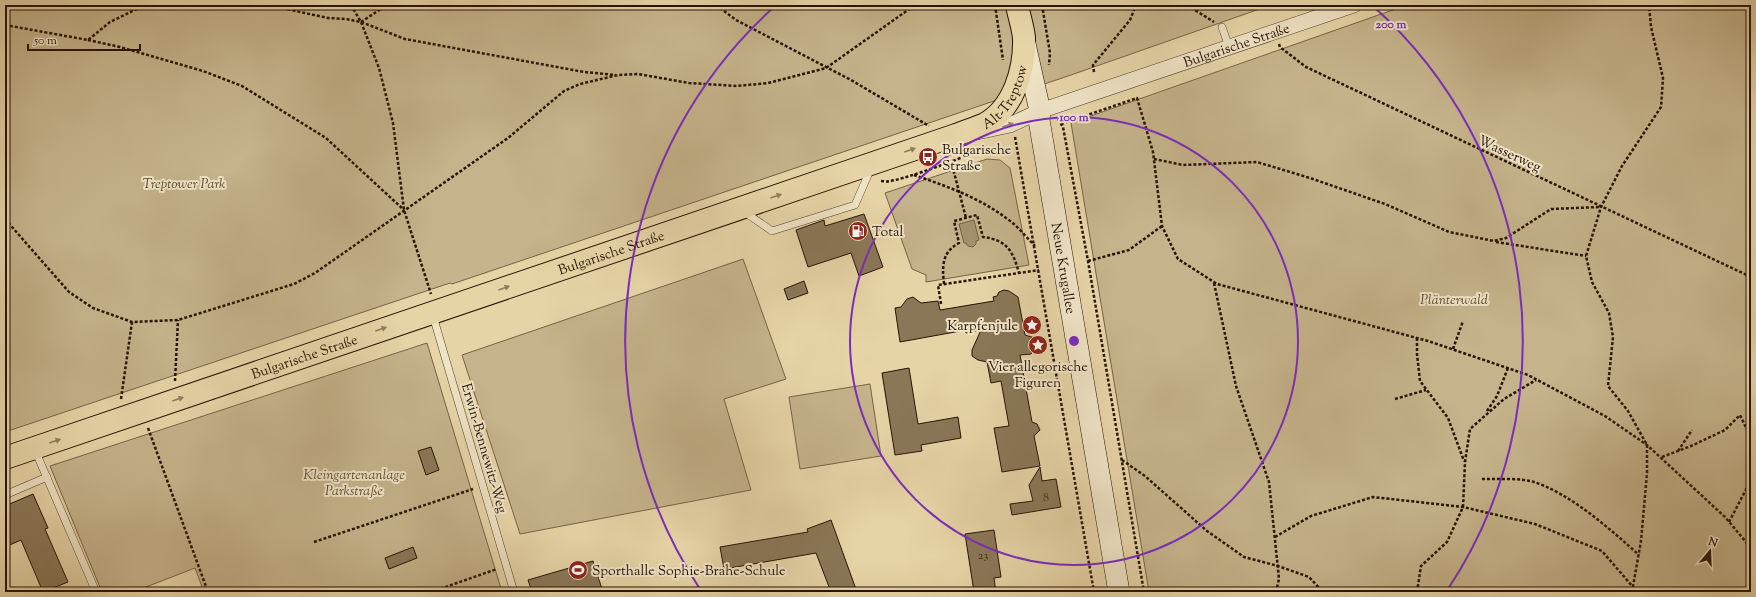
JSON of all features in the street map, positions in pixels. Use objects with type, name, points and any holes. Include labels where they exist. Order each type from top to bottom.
[{"type":"main road","name":"Alt-Treptow","points":[[956,135],[985,124],[999,113],[1008,102],[1016,85],[1020,73],[1024,37],[1017,5]]},
{"type":"main road","name":"Bulgarische Straße","points":[[5,458],[739,209],[869,171],[934,142],[956,135]]},
{"type":"street","name":"Bulgarische Straße","points":[[956,135],[988,131],[1010,125],[1229,47],[1354,5]]},
{"type":"street","name":"Alt-Treptow","points":[[1024,37],[1048,112]]},
{"type":"street","name":"Neue Krugallee","points":[[1048,112],[1039,120],[1040,128],[1119,592]]},
{"type":"lane","points":[[1222,27],[1229,47]]},
{"type":"lane","points":[[739,209],[772,231],[855,205],[869,171]]},
{"type":"lane","name":"Erwin-Bennewitz-Weg","points":[[432,312],[514,592]]},
{"type":"lane","points":[[34,448],[96,592]]},
{"type":"lane","points":[[5,495],[47,477]]},
{"type":"path","points":[[88,40],[110,22],[146,5]]},
{"type":"path","points":[[268,5],[328,18],[346,18],[361,22],[405,39],[569,69],[618,75],[638,74],[689,83],[737,86],[768,83],[826,68],[915,5]]},
{"type":"path","points":[[351,5],[361,22],[379,68],[393,123],[404,210],[432,299],[432,312]]},
{"type":"path","points":[[361,22],[387,5]]},
{"type":"path","points":[[716,5],[736,20],[929,125],[934,142]]},
{"type":"path","points":[[995,5],[1004,64]]},
{"type":"path","points":[[1042,5],[1050,52],[1048,71]]},
{"type":"path","points":[[1094,72],[1093,65],[1130,20],[1136,5]]},
{"type":"path","points":[[1187,5],[1222,27]]},
{"type":"path","points":[[1194,9],[1196,5]]},
{"type":"path","points":[[1632,592],[1639,556],[1647,473],[1647,445],[1628,411],[1608,386],[1614,337],[1609,313],[1592,282],[1586,256],[1601,207],[1622,166],[1660,107],[1663,78],[1651,27],[1649,5]]},
{"type":"path","points":[[5,25],[120,47],[204,71],[242,86],[326,138],[404,210]]},
{"type":"path","name":"Wasserweg","points":[[1275,32],[1280,47],[1306,67],[1751,277]]},
{"type":"path","points":[[5,219],[69,292],[93,308],[132,322],[178,320],[294,284],[315,273],[508,138],[564,92],[580,84],[618,75]]},
{"type":"path","points":[[1061,124],[1137,98],[1154,159],[1162,226],[1178,259],[1214,283],[1417,338],[1508,368],[1536,380],[1605,416],[1647,445],[1729,522],[1751,548]]},
{"type":"path","points":[[1048,112],[1061,124],[1088,260],[1144,592]]},
{"type":"path","points":[[1014,131],[1094,592]]},
{"type":"path","points":[[869,171],[889,181],[912,175],[951,161],[982,149],[986,145]]},
{"type":"path","points":[[1154,159],[1183,165],[1257,162],[1310,178],[1385,204],[1449,232],[1494,242],[1586,256]]},
{"type":"path","points":[[951,161],[966,218]]},
{"type":"path","points":[[912,175],[959,191],[989,206],[1008,218],[1035,247]]},
{"type":"path","points":[[1494,242],[1506,238],[1551,209],[1601,207]]},
{"type":"path","points":[[944,284],[942,265],[944,258],[952,246],[959,243],[954,221],[977,215],[983,237],[992,238],[1002,242],[1010,249],[1020,273]]},
{"type":"path","points":[[1088,260],[1129,250],[1162,226]]},
{"type":"path","points":[[942,304],[938,285],[1039,270]]},
{"type":"path","points":[[1214,283],[1236,386],[1268,482],[1279,579],[1276,592]]},
{"type":"path","points":[[175,381],[178,320]]},
{"type":"path","points":[[1453,350],[1463,321]]},
{"type":"path","points":[[122,399],[132,322]]},
{"type":"path","points":[[1417,338],[1416,354],[1420,381],[1448,418],[1465,462]]},
{"type":"path","points":[[1484,415],[1497,396],[1508,368]]},
{"type":"path","points":[[1417,592],[1421,566],[1448,542],[1463,507],[1465,462],[1470,430],[1484,415],[1504,399],[1536,380]]},
{"type":"path","points":[[1395,399],[1426,390]]},
{"type":"path","points":[[1661,457],[1725,430],[1740,415],[1751,438]]},
{"type":"path","points":[[148,428],[208,592]]},
{"type":"path","points":[[1678,451],[1692,430]]},
{"type":"path","points":[[1122,460],[1145,476],[1207,532],[1244,557],[1278,566],[1309,577],[1323,592]]},
{"type":"path","points":[[1482,479],[1533,482],[1563,495],[1616,534],[1639,556]]},
{"type":"path","points":[[1729,522],[1751,480]]},
{"type":"path","points":[[314,542],[483,486]]},
{"type":"path","points":[[1275,537],[1311,516],[1373,496],[1463,507],[1535,524],[1602,551],[1633,587]]},
{"type":"path","points":[[431,592],[506,565]]},
{"type":"green space","name":"Treptower Park","points":[[5,5],[1271,5],[1071,75],[452,284],[450,283],[5,432]]},
{"type":"green space","name":"Plänterwald","points":[[1407,5],[1751,5],[1751,592],[1149,592],[1071,123]]},
{"type":"green space","points":[[987,159],[1000,160],[1010,168],[1029,265],[926,282],[926,275],[912,269],[885,193]]},
{"type":"green space","points":[[743,259],[786,379],[724,399],[751,490],[520,534],[462,355]]},
{"type":"green space","name":"Kleingartenanlage Parkstraße","points":[[427,343],[502,592],[204,592],[195,568],[133,592],[102,592],[50,466]]},
{"type":"green space","points":[[870,384],[881,456],[800,469],[789,397]]},
{"type":"shaded area","points":[[974,220],[979,240],[976,241],[976,244],[973,247],[964,243],[959,224]]},
{"type":"building","points":[[864,214],[883,267],[859,276],[851,253],[808,267],[796,230],[824,220],[825,226]]},
{"type":"building","points":[[804,281],[808,293],[788,300],[784,289]]},
{"type":"building","points":[[1004,290],[1009,291],[1018,297],[1025,335],[1035,338],[1038,345],[1031,354],[1020,355],[1032,422],[1037,424],[1040,430],[1034,436],[1040,466],[1002,472],[994,428],[1009,426],[1001,381],[991,383],[987,362],[978,360],[972,356],[972,350],[981,330],[966,333],[966,330],[900,342],[895,308],[901,307],[907,299],[913,297],[921,303],[938,301],[940,310],[994,301],[993,297],[997,296],[999,292]]},
{"type":"building","points":[[909,368],[918,424],[958,417],[961,438],[921,445],[922,451],[895,455],[882,373]]},
{"type":"building","points":[[431,447],[439,470],[426,475],[418,451]]},
{"type":"building","points":[[1040,467],[1042,481],[1056,479],[1061,507],[1012,515],[1010,504],[1033,501],[1029,485]]},
{"type":"building","points":[[33,494],[48,528],[45,529],[68,582],[43,592],[21,540],[5,547],[5,506]]},
{"type":"building","points":[[831,520],[857,592],[831,592],[816,553],[724,569],[720,547],[808,532],[807,529]]},
{"type":"building","points":[[994,530],[1001,577],[994,578],[996,592],[974,592],[965,534]]},
{"type":"building","points":[[413,547],[417,558],[389,569],[385,558]]},
{"type":"building","name":"Sporthalle Sophie-Brahe-Schule","points":[[593,561],[603,592],[532,592],[528,580]]},
{"type":"place","name":"Bulgarische Straße","points":[[928,157]]},
{"type":"place","name":"Total","points":[[858,231]]},
{"type":"place","name":"Karpfenjule","points":[[1032,325]]},
{"type":"place","name":"Vier allegorische Figuren","points":[[1038,345]]},
{"type":"place","name":"Sporthalle Sophie-Brahe-Schule","points":[[578,570]]}]
